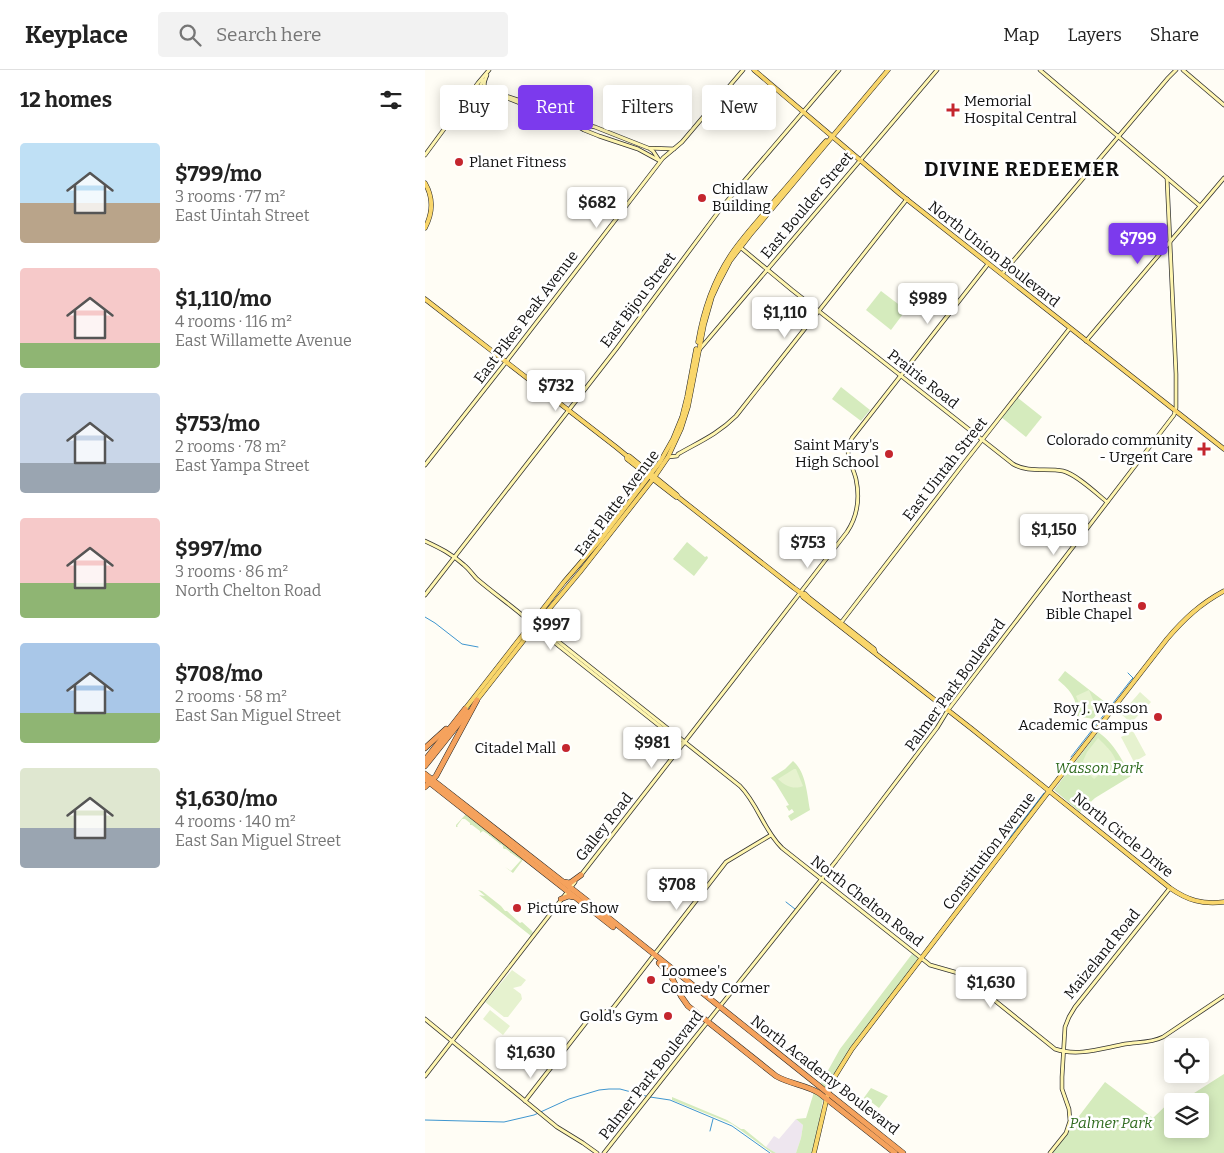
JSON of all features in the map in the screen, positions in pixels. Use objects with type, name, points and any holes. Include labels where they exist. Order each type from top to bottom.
[{"type":"highway","name":"East Platte Avenue","points":[[425,766],[477,700]]},
{"type":"highway","points":[[439,772],[429,780],[425,787],[440,788],[439,772],[477,700]]},
{"type":"highway","name":"East Platte Avenue","points":[[425,760],[465,709]]},
{"type":"highway","points":[[425,748],[465,709]]},
{"type":"highway","name":"North Academy Boulevard","points":[[425,774],[429,780],[560,880],[576,898],[719,1007],[895,1153]]},
{"type":"highway","name":"North Academy Boulevard","points":[[440,788],[538,868],[569,889],[653,956],[669,973],[688,1006],[776,1076],[827,1096],[903,1153]]},
{"type":"highway","points":[[560,880],[570,883],[581,875]]},
{"type":"highway","points":[[561,899],[569,896],[576,898]]},
{"type":"main road","name":"East Pikes Peak Avenue","points":[[425,465],[660,160],[682,142],[743,70]]},
{"type":"main road","name":"North Union Boulevard","points":[[754,70],[907,199],[1224,449]]},
{"type":"main road","name":"East Bijou Street","points":[[425,595],[569,411],[722,207],[839,70]]},
{"type":"main road","name":"East Platte Avenue","points":[[652,477],[680,422],[705,311],[721,271],[739,246],[888,70]]},
{"type":"main road","name":"East Boulder Street","points":[[702,343],[767,270],[937,70]]},
{"type":"main road","points":[[1040,70],[1200,206]]},
{"type":"main road","points":[[1002,274],[1176,70]]},
{"type":"main road","points":[[1183,70],[1224,105]]},
{"type":"main road","points":[[477,85],[489,71]]},
{"type":"main road","points":[[481,85],[489,71]]},
{"type":"main road","points":[[484,85],[484,80],[489,71]]},
{"type":"main road","points":[[593,126],[653,150],[660,160]]},
{"type":"main road","points":[[425,155],[443,130]]},
{"type":"main road","points":[[584,130],[638,149],[660,160]]},
{"type":"main road","points":[[648,148],[674,149]]},
{"type":"main road","points":[[1167,178],[1171,240],[1176,411]]},
{"type":"main road","points":[[1086,341],[1224,178]]},
{"type":"main road","points":[[425,183],[430,195],[431,207],[425,228]]},
{"type":"main road","points":[[669,455],[677,456],[713,435],[733,418],[907,199]]},
{"type":"main road","name":"East Platte Avenue","points":[[465,709],[534,624],[575,578],[669,455],[681,429],[688,407],[709,306],[719,282],[739,246]]},
{"type":"main road","name":"Prairie Road","points":[[739,246],[1011,463],[1020,468],[1060,471],[1070,474],[1107,502]]},
{"type":"main road","points":[[1164,248],[1168,248],[1171,251]]},
{"type":"main road","points":[[900,375],[988,264]]},
{"type":"main road","points":[[709,297],[709,306]]},
{"type":"main road","name":"North Circle Drive","points":[[425,299],[627,456],[627,459],[677,495],[801,593],[803,597],[840,624],[872,652],[875,652],[1170,888],[1193,901],[1213,904],[1224,902]]},
{"type":"main road","points":[[705,311],[705,318]]},
{"type":"main road","name":"East Uintah Street","points":[[840,624],[1070,328]]},
{"type":"main road","points":[[695,354],[699,350]]},
{"type":"main road","name":"Galley Road","points":[[425,1076],[847,532],[855,517],[857,502],[855,476],[848,458],[849,445],[855,433],[900,375]]},
{"type":"main road","name":"Palmer Park Boulevard","points":[[604,1153],[822,879],[937,728],[947,710],[1169,423],[1176,411]]},
{"type":"main road","name":"North Chelton Road","points":[[425,541],[455,557],[478,579],[683,740],[742,789],[753,802],[771,835],[782,848],[933,967],[963,975],[1055,1049],[1080,1052],[1095,1051],[1155,1040],[1224,996]]},
{"type":"main road","name":"Constitution Avenue","points":[[814,1153],[827,1096],[833,1080],[849,1054],[1049,791],[1174,631],[1199,606],[1224,591]]},
{"type":"main road","name":"East Platte Avenue","points":[[477,700],[534,624]]},
{"type":"main road","points":[[525,1101],[591,1016],[596,1013],[607,1012],[611,1009],[727,860],[771,835]]},
{"type":"main road","name":"Maizeland Road","points":[[1050,1153],[1066,1133],[1070,1120],[1062,1086],[1065,1027],[1069,1016],[1170,888]]},
{"type":"main road","points":[[425,1019],[453,1040],[535,1110],[597,1153]]},
{"type":"shaded area","points":[[796,1119],[803,1125],[796,1153],[776,1153],[766,1147],[774,1136],[779,1139]]},
{"type":"green space","points":[[881,291],[906,310],[891,330],[866,310]]},
{"type":"green space","points":[[841,387],[870,410],[861,421],[832,399]]},
{"type":"green space","points":[[1017,398],[1042,417],[1026,437],[1001,417]]},
{"type":"green space","points":[[687,542],[708,558],[694,576],[673,559]]},
{"type":"green space","points":[[1065,671],[1105,702],[1093,719],[1077,716],[1076,704],[1072,695],[1058,680]]},
{"type":"green space","points":[[1089,690],[1097,709],[1084,715],[1076,696]]},
{"type":"green space","points":[[1140,692],[1151,702],[1131,723],[1121,714]]},
{"type":"green space","points":[[1133,731],[1146,755],[1134,762],[1121,737]]},
{"type":"green space","name":"Wasson Park","points":[[1098,732],[1113,747],[1131,776],[1095,798],[1080,812],[1054,790]]},
{"type":"green space","points":[[1098,738],[1111,752],[1116,761],[1094,779],[1087,772],[1083,761],[1087,752]]},
{"type":"green space","points":[[793,761],[801,771],[807,790],[810,810],[791,821],[788,816],[794,812],[792,809],[789,811],[786,806],[789,805],[771,778]]},
{"type":"green space","points":[[796,769],[803,786],[790,787],[778,779]]},
{"type":"green space","points":[[466,814],[523,859],[513,873],[505,867],[511,871],[521,860],[504,849],[501,844],[499,845],[483,831],[480,833],[465,819],[462,819],[458,827],[456,827],[456,825]]},
{"type":"green space","points":[[478,890],[482,891],[520,923],[522,922],[532,931],[531,936],[479,895],[485,896]]},
{"type":"green space","points":[[912,954],[918,960],[850,1048],[825,1088],[821,1083],[840,1049]]},
{"type":"green space","points":[[512,970],[526,980],[521,986],[513,988],[521,994],[522,999],[508,1017],[504,1017],[485,1002]]},
{"type":"green space","points":[[490,1010],[510,1026],[503,1035],[483,1019]]},
{"type":"green space","name":"Palmer Park","points":[[1224,1074],[1224,1153],[1052,1153],[1067,1134],[1071,1125],[1105,1082],[1153,1118],[1164,1107],[1164,1138],[1209,1138],[1209,1093],[1194,1093]]},
{"type":"green space","points":[[871,1088],[888,1096],[879,1108],[866,1098],[863,1099]]},
{"type":"green space","points":[[814,1092],[823,1099],[812,1153],[796,1153],[803,1125],[796,1119],[806,1118]]},
{"type":"green space","points":[[672,1097],[744,1129],[776,1153],[772,1153],[732,1124],[672,1100]]},
{"type":"waterway","points":[[425,617],[462,644],[478,647]]},
{"type":"waterway","points":[[1071,757],[1133,678],[1128,673]]},
{"type":"waterway","points":[[1009,840],[1044,793]]},
{"type":"waterway","points":[[786,902],[795,909]]},
{"type":"waterway","points":[[425,1120],[504,1122],[534,1115],[569,1099],[599,1090],[620,1089],[646,1096]]},
{"type":"waterway","points":[[650,1097],[670,1100],[732,1126],[770,1153]]},
{"type":"waterway","points":[[710,1131],[713,1119]]},
{"type":"place","name":"Memorial Hospital Central","points":[[953,110]]},
{"type":"place","name":"Planet Fitness","points":[[459,162]]},
{"type":"place","name":"Chidlaw Building","points":[[702,198]]},
{"type":"place","name":"Colorado community - Urgent Care","points":[[1204,449]]},
{"type":"place","name":"Saint Mary's High School","points":[[889,454]]},
{"type":"place","name":"Northeast Bible Chapel","points":[[1142,606]]},
{"type":"place","name":"Roy J. Wasson Academic Campus","points":[[1158,717]]},
{"type":"place","name":"Citadel Mall","points":[[566,748]]},
{"type":"place","name":"Picture Show","points":[[517,908]]},
{"type":"place","name":"Loomee's Comedy Corner","points":[[651,980]]},
{"type":"place","name":"Gold's Gym","points":[[668,1016]]},
{"type":"district","name":"DIVINE REDEEMER","points":[[1022,169]]}]
